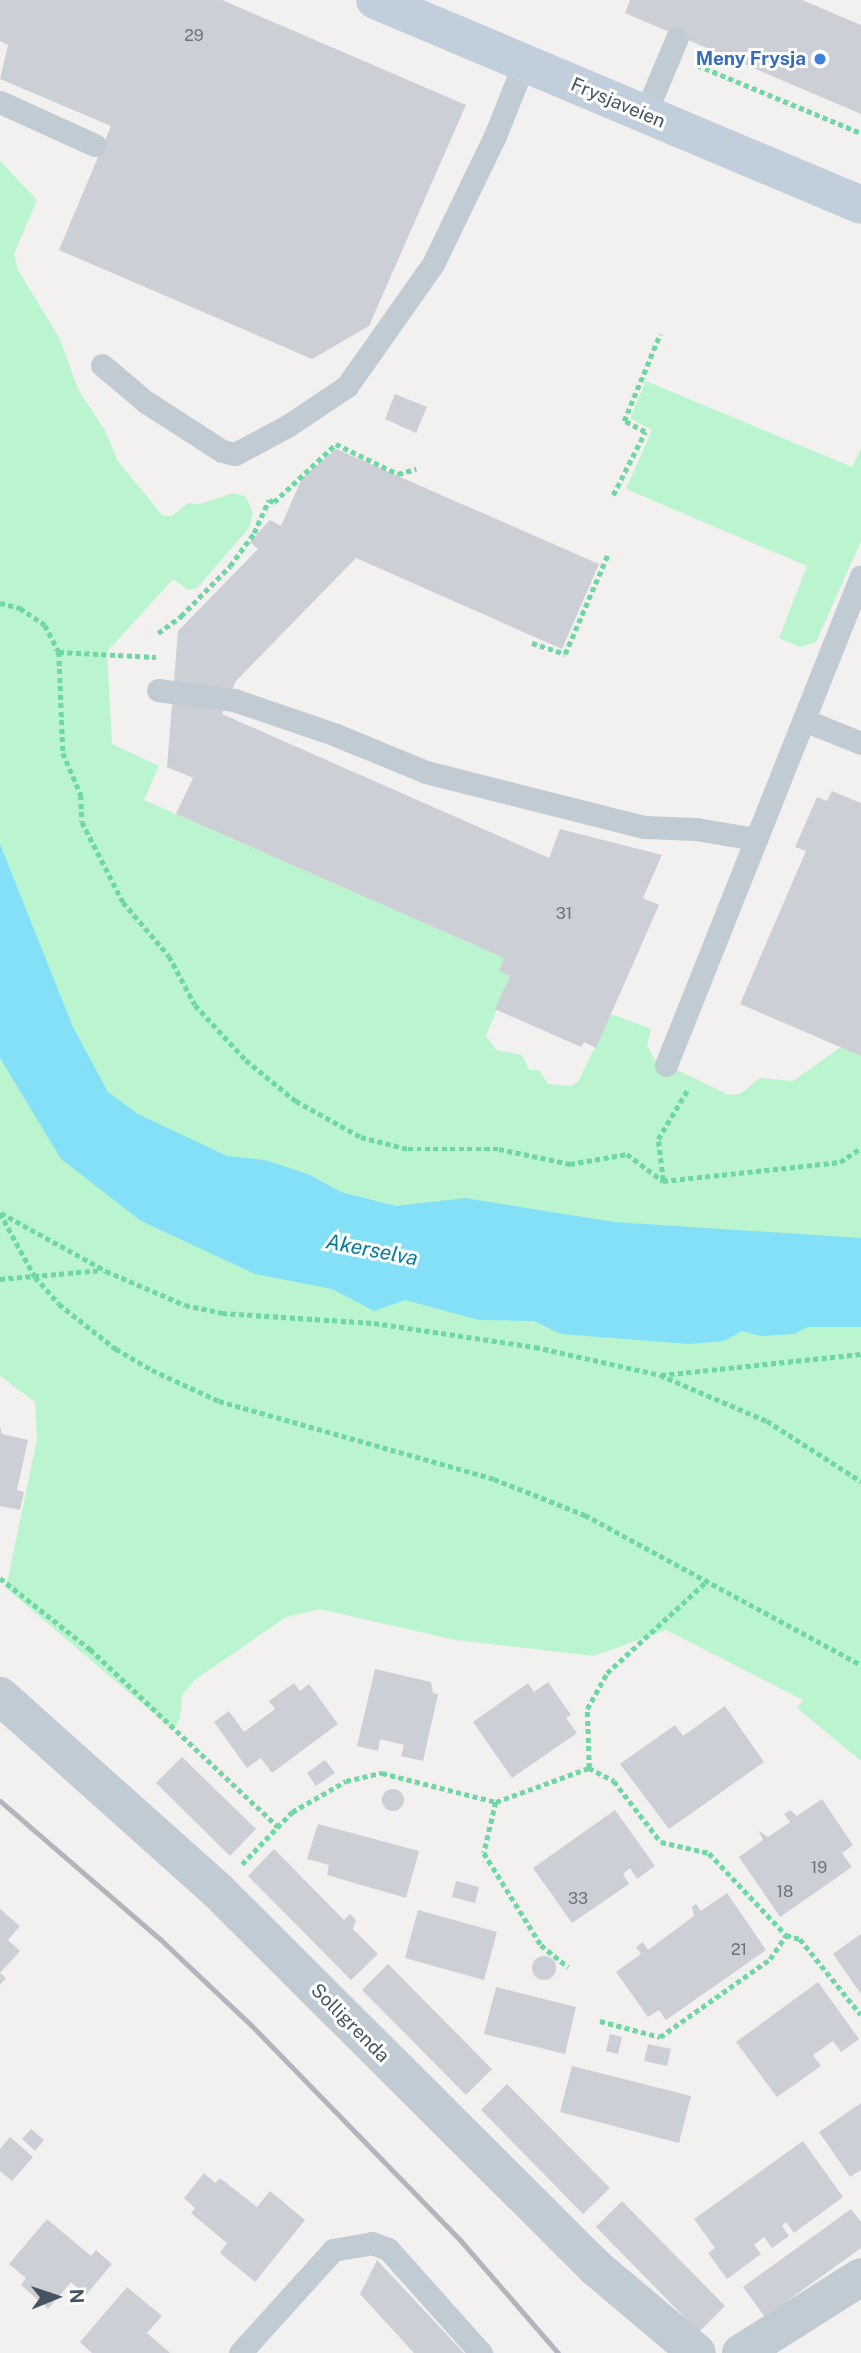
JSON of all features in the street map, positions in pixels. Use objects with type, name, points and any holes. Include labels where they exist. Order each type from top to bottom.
[{"type":"street","name":"Frysjaveien","points":[[375,0],[861,205]]},
{"type":"street","name":"Solligrenda","points":[[0,1696],[217,1890],[595,2267],[697,2353]]},
{"type":"street","points":[[741,2353],[861,2277]]},
{"type":"lane","points":[[645,114],[674,46]]},
{"type":"lane","points":[[103,365],[146,402],[222,452],[235,454],[289,425],[346,386],[433,264],[495,136],[524,63]]},
{"type":"lane","points":[[0,102],[95,145]]},
{"type":"lane","points":[[666,1065],[804,719],[817,677],[861,576]]},
{"type":"lane","points":[[158,690],[234,701],[336,735],[425,772],[645,827],[696,829],[756,839]]},
{"type":"lane","points":[[804,719],[861,743]]},
{"type":"lane","points":[[240,2353],[333,2250],[372,2243],[388,2249],[481,2353]]},
{"type":"path","points":[[674,46],[861,133]]},
{"type":"path","points":[[613,495],[645,432],[624,421],[660,334]]},
{"type":"path","points":[[158,633],[181,616],[230,566],[254,533],[269,500],[274,502],[336,444],[398,474],[416,469]]},
{"type":"path","points":[[532,643],[565,653],[608,554]]},
{"type":"path","points":[[0,603],[20,608],[45,625],[59,653],[63,753],[81,795],[82,822],[123,902],[169,956],[195,1005],[246,1060],[296,1101],[361,1137],[408,1149],[499,1149],[570,1164],[627,1154],[663,1181],[840,1163],[861,1148]]},
{"type":"path","points":[[59,653],[158,657]]},
{"type":"path","points":[[663,1181],[658,1139],[688,1088],[666,1065]]},
{"type":"path","points":[[0,1213],[106,1270],[185,1305],[222,1312],[374,1323],[547,1349],[660,1376],[767,1421],[861,1481]]},
{"type":"path","points":[[0,1213],[35,1277],[60,1304],[116,1349],[219,1401],[494,1479],[585,1515],[861,1665]]},
{"type":"path","points":[[0,1279],[106,1270]]},
{"type":"path","points":[[660,1376],[861,1354]]},
{"type":"path","points":[[0,1578],[89,1649],[278,1827]]},
{"type":"path","points":[[589,1768],[587,1709],[607,1673],[708,1580]]},
{"type":"path","points":[[217,1890],[292,1812],[346,1781],[382,1773],[496,1802],[589,1768],[614,1781],[661,1842],[709,1853],[786,1935],[800,1939],[861,2015]]},
{"type":"path","points":[[496,1802],[484,1853],[541,1945],[568,1967]]},
{"type":"path","points":[[600,2021],[660,2037],[770,1959],[786,1935]]},
{"type":"green space","points":[[0,161],[37,200],[14,254],[18,270],[60,339],[78,389],[106,432],[117,460],[163,516],[172,516],[188,503],[199,504],[234,493],[246,497],[253,513],[249,528],[197,588],[188,590],[173,579],[107,652],[112,744],[159,766],[144,800],[504,958],[499,971],[510,976],[486,1036],[496,1050],[522,1055],[529,1070],[539,1070],[548,1084],[570,1086],[578,1082],[611,1014],[651,1029],[647,1045],[654,1059],[729,1095],[740,1094],[760,1078],[793,1081],[841,1047],[861,1056],[861,1761],[797,1708],[803,1700],[666,1630],[594,1656],[455,1640],[320,1609],[286,1617],[196,1679],[182,1695],[180,1719],[173,1730],[6,1588],[37,1439],[35,1402],[0,1376]]},
{"type":"green space","points":[[646,381],[852,467],[861,448],[861,541],[816,642],[800,647],[779,638],[807,566],[626,489],[652,430],[630,418]]},
{"type":"water","name":"Akerselva","points":[[0,844],[73,1027],[108,1092],[138,1114],[227,1156],[265,1160],[308,1174],[341,1192],[396,1206],[465,1198],[614,1222],[861,1238],[861,1327],[807,1327],[794,1334],[761,1336],[742,1331],[724,1341],[689,1344],[561,1334],[534,1321],[479,1320],[405,1300],[374,1311],[332,1289],[255,1274],[141,1221],[61,1159],[0,1058]]},
{"type":"building","points":[[0,0],[222,0],[466,105],[369,326],[312,359],[59,250],[111,126],[0,79],[8,45],[0,41]]},
{"type":"building","points":[[630,0],[802,0],[861,25],[861,114],[625,13]]},
{"type":"building","points":[[395,394],[427,407],[416,433],[385,419]]},
{"type":"building","points":[[336,449],[599,564],[562,649],[356,558],[236,681],[222,714],[549,858],[560,829],[662,855],[643,898],[659,905],[596,1048],[584,1042],[581,1047],[495,1009],[510,976],[499,971],[504,958],[176,814],[193,778],[167,767],[178,631],[258,549],[250,542],[270,520],[281,526],[302,478]]},
{"type":"building","points":[[832,791],[861,803],[861,1056],[740,1004],[806,851],[795,847],[817,797],[827,801]]},
{"type":"building","points":[[0,1426],[2,1434],[28,1440],[17,1490],[24,1492],[20,1510],[0,1506]]},
{"type":"building","points":[[375,1669],[431,1682],[433,1693],[438,1694],[423,1761],[401,1756],[404,1745],[380,1739],[378,1751],[357,1746]]},
{"type":"building","points":[[548,1682],[571,1715],[566,1718],[577,1733],[512,1778],[473,1722],[528,1683],[534,1692]]},
{"type":"building","points":[[294,1683],[300,1691],[309,1684],[338,1724],[272,1773],[261,1758],[247,1768],[214,1722],[229,1711],[244,1732],[275,1709],[269,1701]]},
{"type":"building","points":[[725,1706],[764,1762],[669,1829],[620,1764],[675,1725],[683,1736]]},
{"type":"building","points":[[182,1757],[256,1829],[230,1856],[156,1783]]},
{"type":"building","points":[[325,1760],[335,1773],[316,1786],[307,1773]]},
{"type":"building","points":[[393,1789],[401,1792],[404,1800],[401,1808],[393,1811],[385,1808],[382,1800],[385,1792]]},
{"type":"building","points":[[822,1799],[853,1845],[842,1853],[852,1867],[780,1917],[739,1857],[763,1840],[759,1831],[768,1837],[790,1822],[784,1814],[790,1810],[797,1816]]},
{"type":"building","points":[[615,1810],[655,1866],[637,1879],[630,1868],[623,1874],[629,1884],[572,1923],[533,1868]]},
{"type":"building","points":[[318,1824],[419,1851],[406,1898],[327,1875],[329,1865],[307,1859]]},
{"type":"building","points":[[274,1849],[344,1920],[350,1914],[356,1920],[353,1929],[378,1954],[351,1980],[248,1876]]},
{"type":"building","points":[[456,1881],[479,1887],[475,1903],[452,1897]]},
{"type":"building","points":[[727,1893],[766,1950],[666,2020],[659,2010],[648,2017],[616,1972],[641,1954],[636,1947],[643,1942],[648,1950],[694,1916],[692,1907],[696,1904],[701,1911]]},
{"type":"building","points":[[0,1909],[20,1926],[8,1940],[20,1951],[0,1973]]},
{"type":"building","points":[[418,1910],[497,1932],[484,1980],[405,1958]]},
{"type":"building","points":[[861,1934],[861,1994],[833,1954]]},
{"type":"building","points":[[544,1956],[555,1963],[556,1968],[549,1979],[544,1980],[533,1973],[532,1968],[539,1957]]},
{"type":"building","points":[[388,1964],[492,2069],[466,2095],[362,1990]]},
{"type":"building","points":[[0,1973],[6,1978],[0,1985]]},
{"type":"building","points":[[818,1982],[859,2039],[841,2052],[833,2041],[813,2055],[821,2066],[777,2097],[736,2042]]},
{"type":"building","points":[[496,1987],[576,2007],[565,2054],[484,2034]]},
{"type":"building","points":[[610,2034],[622,2037],[618,2054],[606,2051]]},
{"type":"building","points":[[648,2044],[671,2049],[667,2066],[644,2061]]},
{"type":"building","points":[[572,2066],[691,2096],[679,2143],[560,2112]]},
{"type":"building","points":[[507,2084],[610,2188],[583,2214],[481,2110]]},
{"type":"building","points":[[861,2103],[861,2170],[850,2177],[819,2132]]},
{"type":"building","points":[[31,2129],[44,2140],[35,2151],[22,2139]]},
{"type":"building","points":[[10,2137],[33,2157],[12,2181],[0,2171],[0,2149]]},
{"type":"building","points":[[803,2141],[843,2197],[794,2233],[786,2222],[782,2226],[789,2236],[772,2248],[764,2237],[754,2245],[761,2254],[727,2279],[708,2253],[715,2248],[694,2219]]},
{"type":"building","points":[[204,2173],[215,2183],[220,2178],[257,2207],[270,2191],[305,2220],[255,2282],[220,2253],[227,2243],[191,2213],[195,2208],[184,2198]]},
{"type":"building","points":[[622,2201],[725,2306],[699,2332],[596,2227]]},
{"type":"building","points":[[851,2209],[861,2222],[861,2248],[765,2317],[743,2287]]},
{"type":"building","points":[[47,2219],[91,2256],[96,2250],[112,2264],[86,2295],[71,2282],[48,2309],[21,2285],[26,2278],[9,2264]]},
{"type":"building","points":[[377,2260],[464,2353],[414,2353],[360,2294]]},
{"type":"building","points":[[127,2287],[162,2316],[147,2333],[170,2353],[92,2353],[80,2342]]},
{"type":"railway","points":[[0,1801],[160,1939],[251,2025],[461,2241],[558,2353]]},
{"type":"place","name":"Meny Frysja","points":[[820,59]]}]
